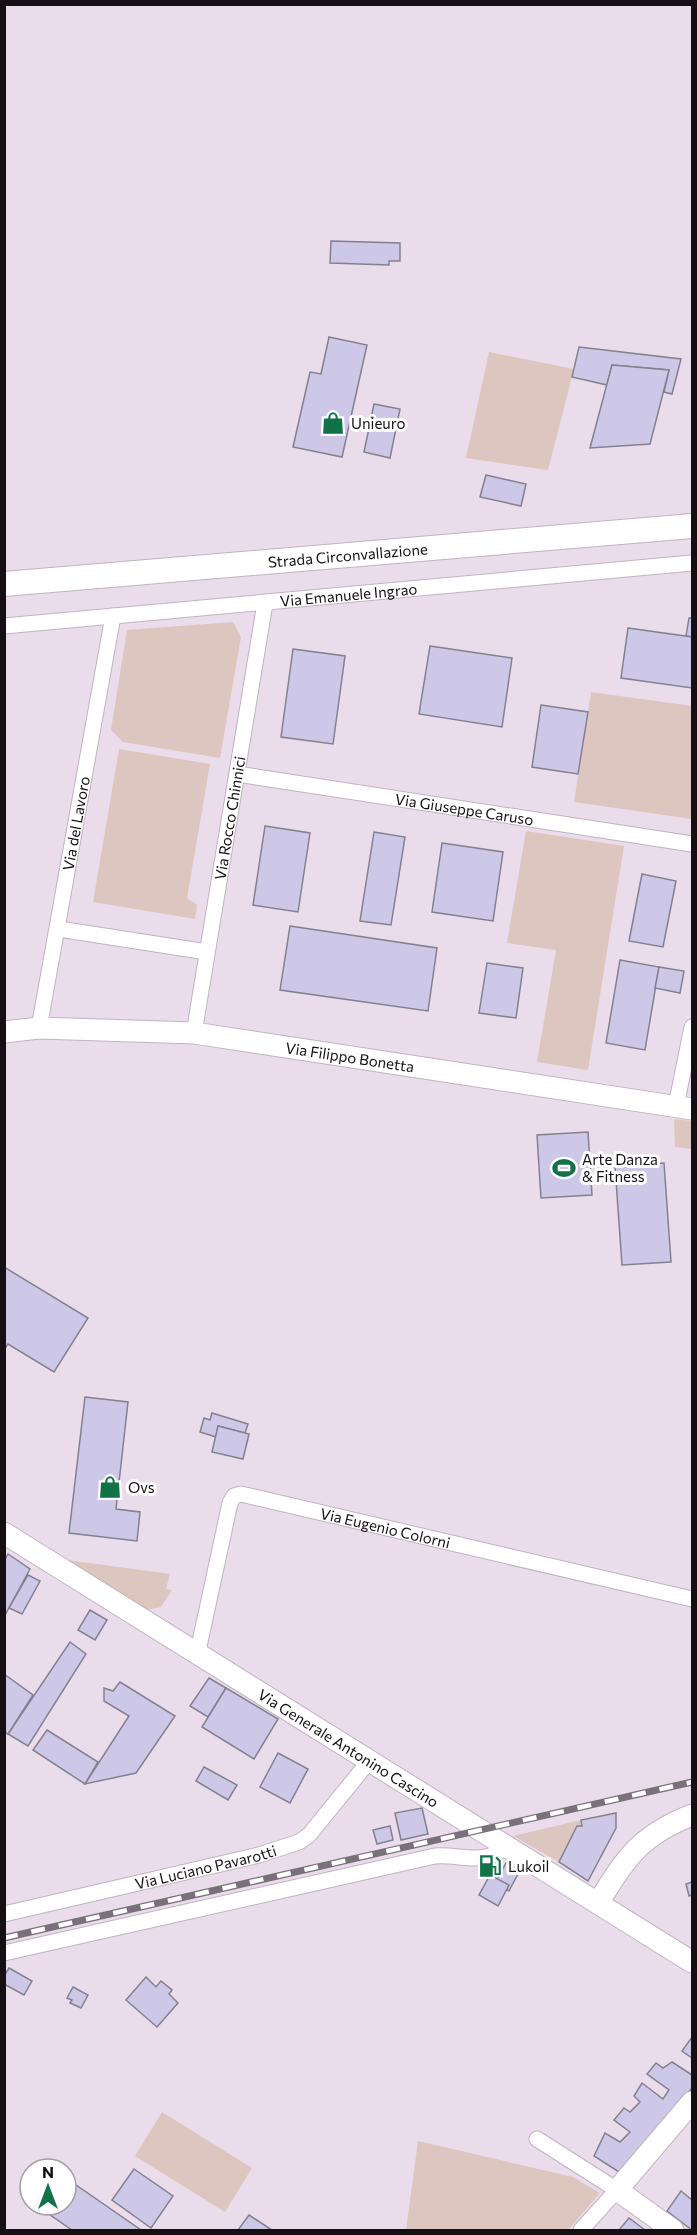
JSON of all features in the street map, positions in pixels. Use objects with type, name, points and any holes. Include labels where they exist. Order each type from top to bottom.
[{"type":"main road","name":"Strada Circonvallazione","points":[[4,584],[693,526]]},
{"type":"street","name":"Via Emanuele Ingrao","points":[[4,626],[693,563]]},
{"type":"street","name":"Via Rocco Chinnici","points":[[194,1033],[265,603]]},
{"type":"street","name":"Via del Lavoro","points":[[39,1029],[59,929],[114,616]]},
{"type":"street","name":"Via Giuseppe Caruso","points":[[237,774],[693,844]]},
{"type":"street","points":[[59,929],[207,952]]},
{"type":"street","points":[[684,1107],[693,1026]]},
{"type":"street","name":"Via Filippo Bonetta","points":[[4,1032],[39,1029],[194,1033],[684,1107]]},
{"type":"street","name":"Via Eugenio Colorni","points":[[198,1652],[230,1503],[234,1496],[241,1494],[693,1599]]},
{"type":"street","name":"Via Generale Antonino Cascino","points":[[4,1533],[693,1962]]},
{"type":"street","name":"Via Luciano Pavarotti","points":[[4,1914],[259,1855],[299,1842],[318,1826],[370,1760]]},
{"type":"street","points":[[599,1902],[621,1865],[640,1845],[668,1825],[693,1815]]},
{"type":"street","points":[[4,1953],[435,1856],[483,1858],[496,1856],[507,1845]]},
{"type":"street","points":[[581,2230],[693,2102]]},
{"type":"street","points":[[537,2139],[617,2190],[673,2230]]},
{"type":"shaded area","points":[[489,352],[574,369],[548,470],[466,458]]},
{"type":"shaded area","points":[[233,622],[241,637],[220,758],[123,742],[111,730],[127,630]]},
{"type":"shaded area","points":[[591,692],[692,706],[692,819],[574,802]]},
{"type":"shaded area","points":[[119,749],[210,764],[187,898],[197,905],[195,919],[93,902]]},
{"type":"shaded area","points":[[526,831],[624,846],[588,1070],[537,1062],[556,950],[507,943]]},
{"type":"shaded area","points":[[674,1119],[692,1121],[692,1149],[675,1147]]},
{"type":"shaded area","points":[[67,1560],[170,1574],[166,1589],[172,1590],[161,1607],[147,1610]]},
{"type":"shaded area","points":[[581,1820],[582,1826],[577,1826],[559,1862],[513,1836]]},
{"type":"shaded area","points":[[162,2112],[252,2168],[225,2212],[135,2156]]},
{"type":"shaded area","points":[[418,2141],[573,2177],[600,2193],[568,2230],[406,2230]]},
{"type":"building","points":[[331,241],[400,243],[400,261],[389,261],[389,265],[330,263]]},
{"type":"building","points":[[329,337],[367,345],[342,457],[293,447],[310,372],[321,374]]},
{"type":"building","points":[[579,347],[681,359],[672,394],[664,392],[669,370],[612,365],[607,385],[572,377]]},
{"type":"building","points":[[612,365],[669,370],[650,444],[590,448]]},
{"type":"building","points":[[374,404],[400,409],[390,458],[364,452]]},
{"type":"building","points":[[486,475],[526,484],[521,506],[480,497]]},
{"type":"building","points":[[689,618],[692,618],[692,637],[686,636]]},
{"type":"building","points":[[628,628],[692,637],[692,688],[621,678]]},
{"type":"building","points":[[430,646],[512,658],[502,727],[419,714]]},
{"type":"building","points":[[293,649],[345,656],[333,744],[281,737]]},
{"type":"building","points":[[541,705],[588,712],[578,774],[532,767]]},
{"type":"building","points":[[265,826],[310,833],[298,912],[253,905]]},
{"type":"building","points":[[374,832],[405,837],[391,925],[360,921]]},
{"type":"building","points":[[442,843],[503,852],[493,921],[432,912]]},
{"type":"building","points":[[642,874],[676,881],[663,947],[629,941]]},
{"type":"building","points":[[290,926],[437,948],[428,1011],[280,990]]},
{"type":"building","points":[[620,960],[659,967],[645,1050],[606,1043]]},
{"type":"building","points":[[487,963],[523,968],[516,1018],[479,1013]]},
{"type":"building","points":[[659,967],[684,971],[680,993],[655,988]]},
{"type":"building","points":[[588,1132],[592,1195],[541,1198],[537,1135]]},
{"type":"building","points":[[664,1163],[671,1262],[622,1265],[615,1166]]},
{"type":"building","points":[[4,1267],[88,1318],[54,1372],[8,1344],[4,1350]]},
{"type":"building","points":[[85,1397],[128,1402],[116,1509],[140,1512],[137,1541],[69,1533]]},
{"type":"building","points":[[212,1413],[248,1424],[245,1433],[218,1426],[216,1437],[200,1432],[204,1418],[210,1420]]},
{"type":"building","points":[[218,1426],[249,1434],[243,1459],[212,1452]]},
{"type":"building","points":[[8,1554],[30,1569],[4,1617],[4,1561]]},
{"type":"building","points":[[28,1575],[40,1581],[22,1614],[9,1608]]},
{"type":"building","points":[[90,1610],[107,1620],[95,1640],[78,1630]]},
{"type":"building","points":[[70,1642],[86,1654],[28,1746],[8,1734]]},
{"type":"building","points":[[4,1674],[33,1695],[8,1734],[4,1732]]},
{"type":"building","points":[[209,1678],[226,1688],[208,1717],[190,1706]]},
{"type":"building","points":[[120,1682],[175,1716],[136,1773],[85,1784],[129,1716],[104,1701],[104,1688],[113,1691]]},
{"type":"building","points":[[226,1688],[278,1719],[254,1759],[202,1727]]},
{"type":"building","points":[[47,1730],[98,1762],[85,1784],[33,1750]]},
{"type":"building","points":[[278,1753],[308,1769],[290,1803],[260,1787]]},
{"type":"building","points":[[204,1767],[237,1785],[228,1800],[196,1781]]},
{"type":"building","points":[[422,1808],[428,1834],[401,1840],[395,1813]]},
{"type":"building","points":[[616,1813],[616,1828],[588,1881],[559,1862],[577,1826],[582,1826],[581,1820]]},
{"type":"building","points":[[390,1826],[393,1840],[377,1844],[373,1830]]},
{"type":"building","points":[[506,1863],[520,1870],[509,1891],[495,1883]]},
{"type":"building","points":[[490,1875],[509,1885],[498,1906],[479,1895]]},
{"type":"building","points":[[692,1882],[692,1895],[689,1896],[686,1884]]},
{"type":"building","points":[[9,1968],[32,1981],[24,1995],[4,1984],[4,1976]]},
{"type":"building","points":[[146,1977],[156,1987],[161,1981],[172,1990],[169,1994],[178,2003],[157,2027],[126,2000]]},
{"type":"building","points":[[73,1987],[88,1995],[81,2008],[70,2003],[72,2000],[67,1998]]},
{"type":"building","points":[[692,2037],[692,2058],[682,2051]]},
{"type":"building","points":[[672,2062],[692,2075],[692,2088],[619,2172],[594,2156],[605,2133],[620,2142],[630,2132],[614,2120],[624,2108],[630,2112],[640,2102],[634,2096],[642,2083],[663,2099],[669,2090],[647,2074],[656,2063],[663,2068]]},
{"type":"building","points":[[134,2169],[173,2196],[151,2228],[112,2200]]},
{"type":"building","points":[[78,2186],[141,2230],[72,2230],[53,2217],[78,2217]]},
{"type":"building","points":[[681,2191],[692,2200],[692,2230],[667,2211]]},
{"type":"building","points":[[249,2215],[272,2230],[238,2230]]},
{"type":"building","points":[[629,2218],[645,2230],[619,2230]]},
{"type":"railway","points":[[4,1938],[692,1782]]},
{"type":"place","name":"Unieuro","points":[[333,423]]},
{"type":"place","name":"Arte Danza & Fitness","points":[[564,1168]]},
{"type":"place","name":"Ovs","points":[[110,1487]]},
{"type":"place","name":"Lukoil","points":[[490,1866]]}]
